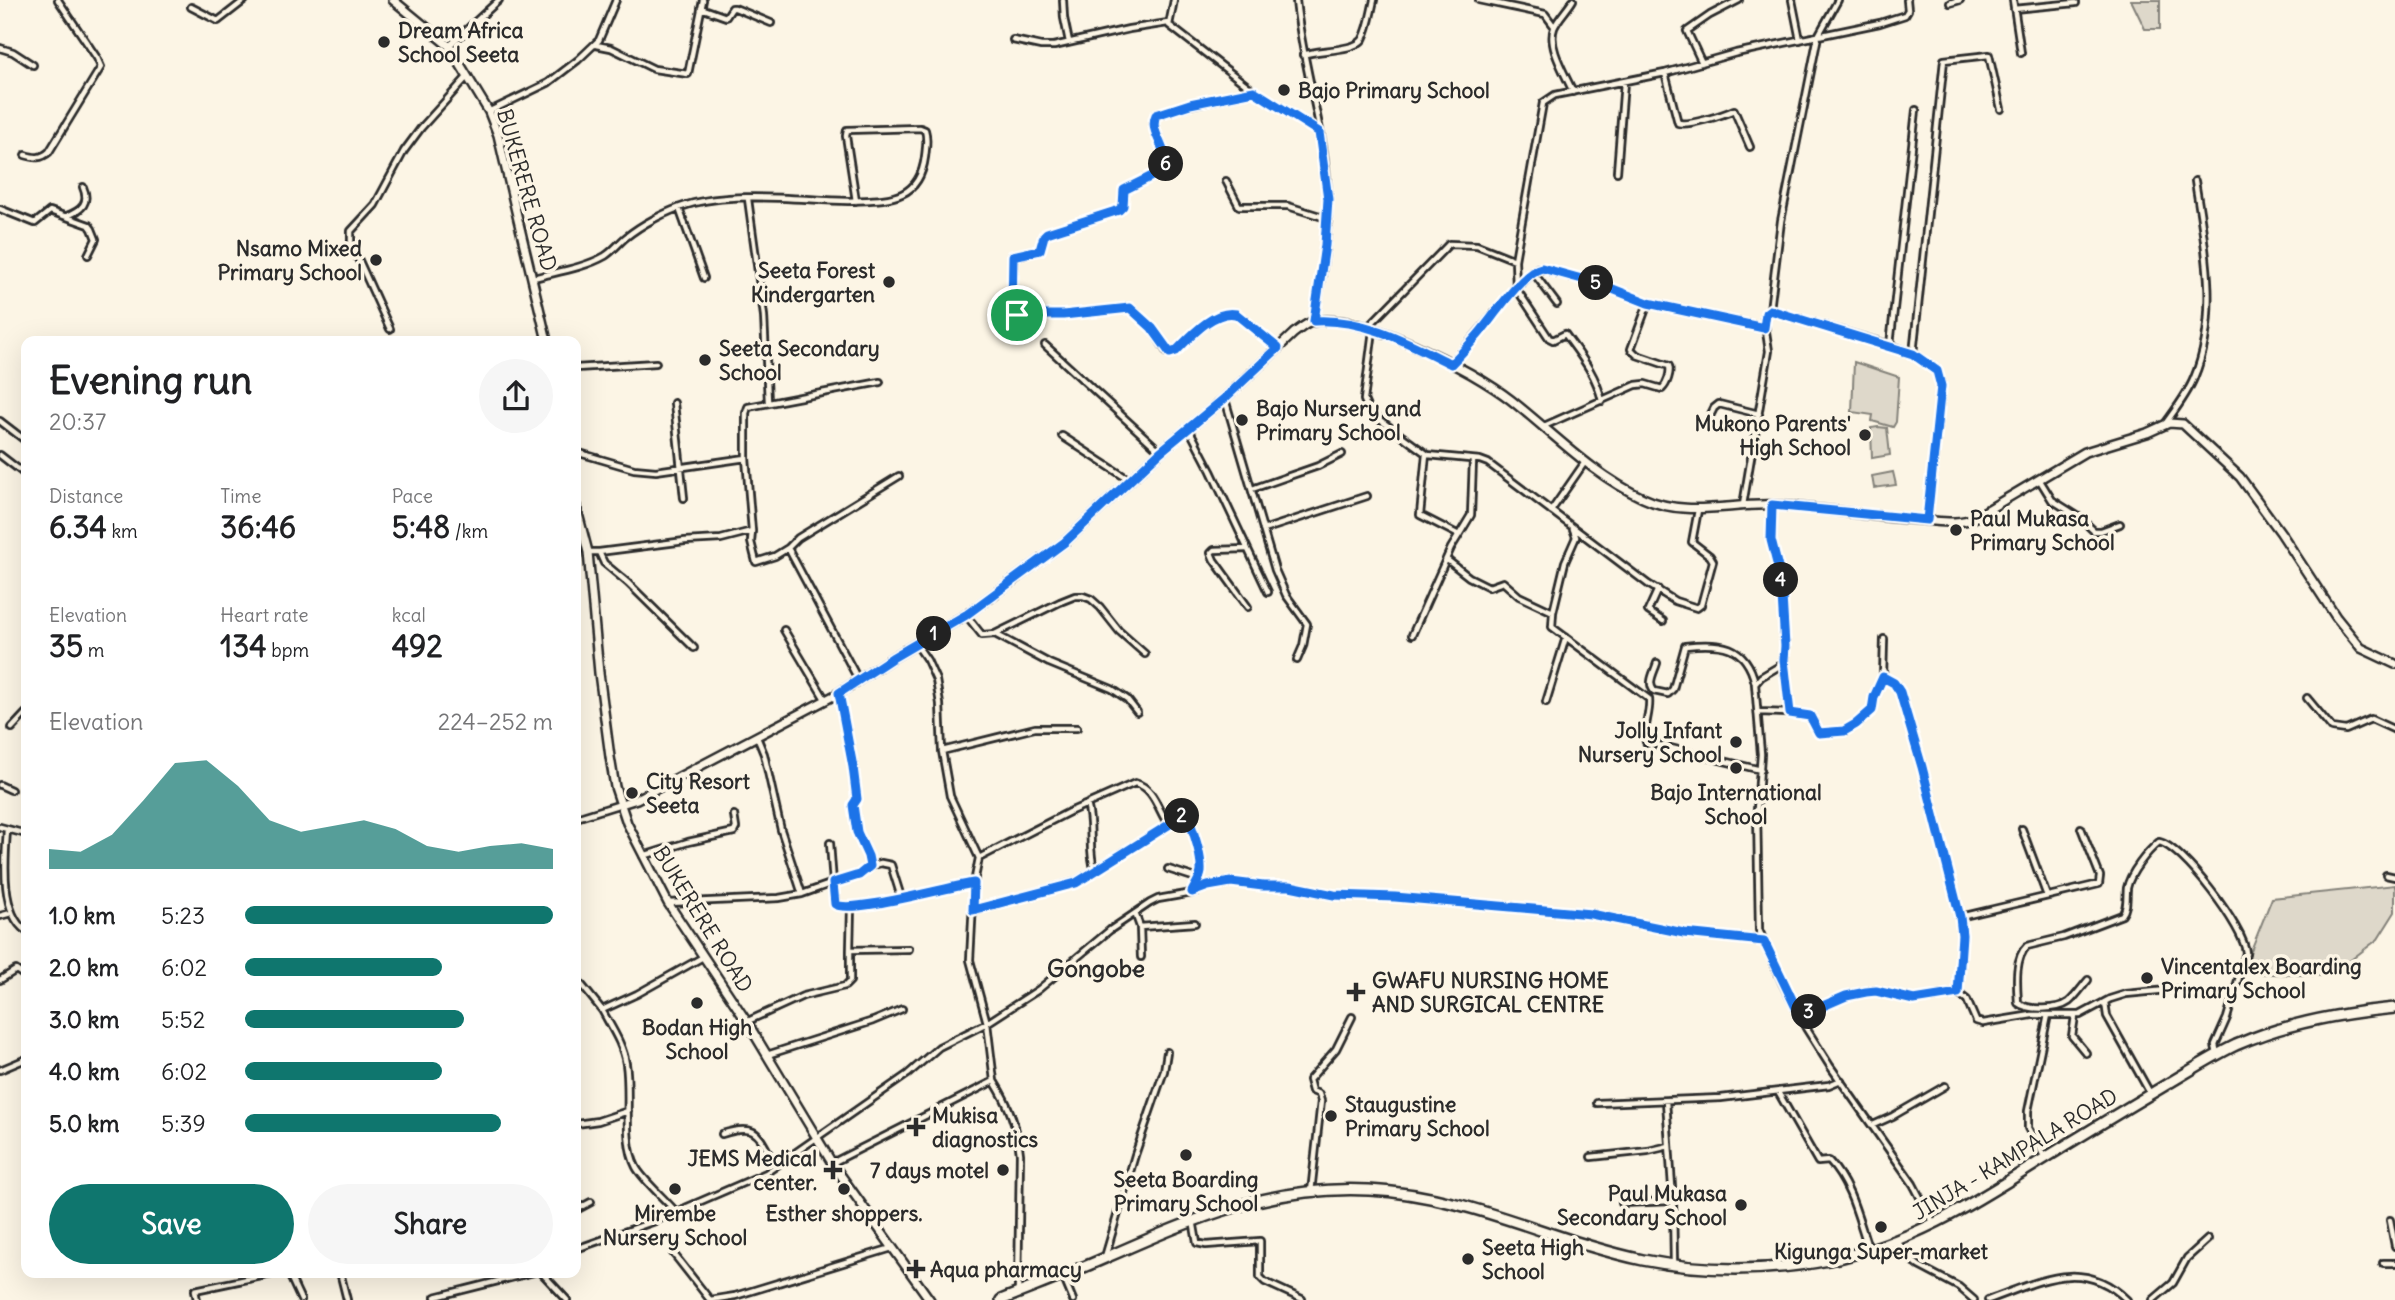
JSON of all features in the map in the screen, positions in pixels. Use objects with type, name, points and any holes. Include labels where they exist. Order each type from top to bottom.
[{"type":"highway","name":"JINJA - KAMPALA ROAD","points":[[1001,1300],[1017,1297],[1193,1220],[1238,1204],[1279,1195],[1352,1189],[1423,1196],[1486,1210],[1603,1249],[1674,1265],[1751,1268],[1794,1266],[1870,1251],[1934,1225],[2217,1055],[2293,1024],[2395,1007]]},
{"type":"street","points":[[25,155],[36,158],[49,152],[101,67],[58,0]]},
{"type":"street","points":[[191,7],[218,20],[245,0]]},
{"type":"street","name":"BUKERERE ROAD","points":[[393,0],[449,46],[489,112],[498,135],[546,336]]},
{"type":"street","points":[[449,46],[499,0]]},
{"type":"street","points":[[489,112],[548,83],[595,44],[616,0]]},
{"type":"street","points":[[595,44],[611,48],[654,69],[688,74],[702,0]]},
{"type":"street","points":[[1063,0],[1069,42]]},
{"type":"street","points":[[1168,23],[1174,0]]},
{"type":"street","points":[[1296,0],[1303,55],[1326,177],[1326,218],[1314,321]]},
{"type":"street","points":[[1303,55],[1314,51],[1352,47],[1359,43],[1364,37],[1374,0]]},
{"type":"street","points":[[1479,0],[1545,14],[1554,27],[1554,48],[1573,92]]},
{"type":"street","points":[[1554,27],[1573,0]]},
{"type":"street","points":[[1702,63],[1687,31],[1739,0]]},
{"type":"street","points":[[1792,0],[1800,40]]},
{"type":"street","points":[[1743,506],[1769,351],[1764,328],[1766,313],[1770,310],[1781,221],[1818,36],[1838,0]]},
{"type":"street","points":[[1602,401],[1599,385],[1591,370],[1565,334],[1560,334],[1553,340],[1549,338],[1516,288],[1515,260],[1543,103],[1550,97],[1880,23],[1905,15],[1908,10],[1907,0]]},
{"type":"street","points":[[1950,3],[1960,0]]},
{"type":"street","points":[[2013,0],[2021,53]]},
{"type":"street","points":[[2014,9],[2076,3]]},
{"type":"street","points":[[701,8],[726,17],[735,8],[771,23]]},
{"type":"street","points":[[1013,40],[1054,46],[1168,23],[1254,91],[1319,132]]},
{"type":"street","points":[[0,48],[13,52],[33,65]]},
{"type":"street","points":[[1913,354],[1944,60],[1989,55],[2001,109]]},
{"type":"street","points":[[1665,73],[1678,123],[1686,125],[1723,116],[1735,110],[1750,147]]},
{"type":"street","points":[[390,329],[351,243],[351,231],[374,205],[404,150],[468,76]]},
{"type":"street","points":[[1616,172],[1624,82]]},
{"type":"street","points":[[1254,91],[1190,104],[1156,115],[1154,125],[1166,160],[1165,168],[1124,190],[1123,206],[1119,210],[1047,233],[1040,250],[1013,256],[1012,311],[1017,315],[1063,315],[1130,308],[1152,328],[1170,353],[1176,351],[1208,323],[1223,314],[1231,313],[1236,314],[1278,348]]},
{"type":"street","points":[[1890,345],[1916,110]]},
{"type":"street","points":[[533,278],[602,257],[632,233],[679,208],[717,199],[856,201],[898,197],[915,186],[923,169],[927,140],[925,130],[847,130],[856,201]]},
{"type":"street","points":[[1226,181],[1239,206],[1288,206],[1326,218]]},
{"type":"street","points":[[2165,425],[2193,381],[2203,355],[2207,326],[2208,265],[2195,181]]},
{"type":"street","points":[[66,216],[83,208],[86,202],[83,187]]},
{"type":"street","points":[[748,199],[764,316],[768,402]]},
{"type":"street","points":[[679,208],[704,278]]},
{"type":"street","points":[[0,209],[36,223],[50,211],[89,225],[96,239],[89,255]]},
{"type":"street","points":[[1515,260],[1477,245],[1449,244],[1370,328],[1364,400],[1366,408],[1426,454],[1484,460],[1612,558],[1658,589],[1685,605],[1696,608],[1701,605],[1713,561],[1692,542],[1698,510]]},
{"type":"street","points":[[1451,364],[1516,288],[1538,268],[1600,284],[1648,303],[1764,328]]},
{"type":"street","points":[[1533,272],[1557,304]]},
{"type":"street","points":[[1543,427],[1636,385],[1645,384],[1662,389],[1664,387],[1670,371],[1669,366],[1637,355],[1631,349],[1648,303]]},
{"type":"street","points":[[1770,310],[1890,345],[1913,354],[1937,371],[1941,386],[1927,520]]},
{"type":"street","points":[[581,816],[637,799],[757,737],[839,693],[966,615],[1065,542],[1160,452],[1225,398],[1304,325],[1314,321],[1331,320],[1370,328],[1451,364],[1500,392],[1612,482],[1645,500],[1676,508],[1698,510],[1772,505],[1927,520],[1967,521],[2085,452],[2173,422],[2183,424],[2226,462],[2255,495],[2336,617],[2361,648],[2395,664]]},
{"type":"street","points":[[1045,345],[1160,452]]},
{"type":"street","points":[[581,368],[656,363]]},
{"type":"street","points":[[880,382],[768,402],[746,410],[751,542],[756,562],[775,556],[798,538],[899,476]]},
{"type":"street","points":[[1225,398],[1281,586],[1307,624],[1297,660]]},
{"type":"street","points":[[674,403],[684,498]]},
{"type":"street","points":[[1708,420],[1719,404],[1759,414]]},
{"type":"street","points":[[0,421],[21,437]]},
{"type":"street","points":[[1189,429],[1268,592]]},
{"type":"street","points":[[1062,436],[1131,481]]},
{"type":"street","points":[[581,453],[634,469],[656,471],[746,458]]},
{"type":"street","points":[[1252,489],[1318,466],[1342,454]]},
{"type":"street","points":[[1426,454],[1420,515],[1459,535]]},
{"type":"street","points":[[0,455],[21,471]]},
{"type":"street","points":[[1412,635],[1447,559],[1471,515],[1473,460]]},
{"type":"street","points":[[1551,511],[1585,462]]},
{"type":"street","points":[[2039,479],[2052,500],[2094,530],[2101,531],[2120,524]]},
{"type":"street","points":[[1263,530],[1367,496]]},
{"type":"street","points":[[1772,505],[1771,540],[1781,579],[1784,660],[1790,713]]},
{"type":"street","points":[[1573,528],[1576,537],[1565,562],[1552,627],[1649,699],[1644,739],[1646,742],[1761,770]]},
{"type":"street","points":[[588,552],[721,538],[752,531]]},
{"type":"street","name":"BUKERERE ROAD","points":[[581,538],[588,552],[610,757],[615,787],[626,823],[668,903],[747,1021],[832,1163],[930,1300]]},
{"type":"street","points":[[788,548],[859,681]]},
{"type":"street","points":[[1246,548],[1214,550],[1211,553],[1248,607]]},
{"type":"street","points":[[599,552],[604,563],[694,648]]},
{"type":"street","points":[[1447,559],[1469,577],[1489,587],[1503,582],[1519,597],[1553,612]]},
{"type":"street","points":[[1658,589],[1648,611],[1663,621]]},
{"type":"street","points":[[966,615],[980,634],[995,634],[1060,602],[1083,596],[1100,607],[1119,632],[1145,654]]},
{"type":"street","points":[[784,630],[825,699]]},
{"type":"street","points":[[995,634],[1049,663],[1112,689],[1128,699],[1137,712]]},
{"type":"street","points":[[1546,702],[1566,638]]},
{"type":"street","points":[[1758,712],[1810,716],[1819,733],[1844,731],[1871,711],[1883,677],[1884,639]]},
{"type":"street","points":[[916,645],[927,660],[936,680],[942,751],[950,796],[979,858],[974,883],[970,960],[987,1023],[994,1081],[1012,1113],[1020,1154],[1017,1297]]},
{"type":"street","points":[[1657,663],[1651,688],[1668,694],[1673,689],[1685,646],[1730,648],[1748,661],[1755,684],[1761,770],[1757,810],[1758,923],[1800,1016],[1913,1184],[1934,1225]]},
{"type":"street","points":[[1755,684],[1784,660]]},
{"type":"street","points":[[1883,677],[1898,687],[1903,701],[1960,917],[1962,935],[1958,993]]},
{"type":"street","points":[[839,693],[853,767],[857,799],[853,805],[857,832],[870,866]]},
{"type":"street","points":[[2307,698],[2332,729],[2346,730],[2371,719],[2395,730]]},
{"type":"street","points":[[12,728],[21,718]]},
{"type":"street","points":[[942,751],[1035,728],[1077,728]]},
{"type":"street","points":[[757,737],[765,754],[781,830],[802,894]]},
{"type":"street","points":[[979,858],[1087,804],[1138,783],[1159,805],[1160,815],[1168,824]]},
{"type":"street","points":[[0,785],[11,790]]},
{"type":"street","points":[[1087,804],[1091,826],[1089,852],[1095,872]]},
{"type":"street","points":[[642,857],[688,842],[734,832],[734,815]]},
{"type":"street","points":[[973,910],[1076,883],[1184,815],[1188,816],[1201,867],[1199,879],[1192,892]]},
{"type":"street","points":[[0,827],[21,833]]},
{"type":"street","points":[[1960,917],[2099,884],[2100,876],[2081,828]]},
{"type":"street","points":[[2022,829],[2047,896]]},
{"type":"street","points":[[7,830],[6,881],[11,913],[21,927]]},
{"type":"street","points":[[830,843],[835,904],[842,908],[974,883]]},
{"type":"street","points":[[2088,980],[2068,1002],[2058,1007],[2023,1007],[2018,1003],[2018,964],[2023,949],[2122,915],[2126,909],[2128,884],[2142,861],[2155,845],[2168,845],[2199,876],[2243,940],[2246,953],[2233,998],[2214,1045],[2217,1055]]},
{"type":"street","points":[[668,903],[779,898],[802,894],[859,875],[870,866],[881,863],[891,865],[901,897]]},
{"type":"street","points":[[1168,869],[1199,879]]},
{"type":"street","points":[[2386,875],[2395,877]]},
{"type":"street","points":[[581,1247],[676,1212],[766,1172],[908,1074],[939,1047],[987,1023],[1038,990],[1110,930],[1135,913],[1158,899],[1208,886],[1231,882],[1290,886],[1334,895],[1395,897],[1591,914],[1684,933],[1764,941]]},
{"type":"street","points":[[747,1021],[803,996],[845,986],[850,981],[852,907]]},
{"type":"street","points":[[0,916],[11,913]]},
{"type":"street","points":[[1135,913],[1140,927],[1141,957]]},
{"type":"street","points":[[1140,927],[1195,923]]},
{"type":"street","points":[[850,950],[909,949]]},
{"type":"street","points":[[602,1010],[704,957]]},
{"type":"street","points":[[0,980],[16,971],[21,974]]},
{"type":"street","points":[[581,984],[602,1010],[622,1049],[627,1082],[629,1138],[637,1168],[676,1212]]},
{"type":"street","points":[[1800,1016],[1846,996],[1876,991],[1914,1000],[1958,993],[1967,1000],[1976,1021],[1983,1023],[2048,1015],[2074,1016],[2126,994],[2178,989],[2194,998],[2233,998]]},
{"type":"street","points":[[2105,1002],[2107,1016],[2150,1094]]},
{"type":"street","points":[[767,1055],[902,1009]]},
{"type":"street","points":[[2045,1158],[2028,1128],[2028,1111],[2048,1015]]},
{"type":"street","points":[[2074,1016],[2072,1035],[2086,1053]]},
{"type":"street","points":[[1311,1192],[1321,1101],[1319,1094],[1312,1091],[1310,1080],[1336,1049],[1352,1017]]},
{"type":"street","points":[[1105,1258],[1161,1081],[1167,1052]]},
{"type":"street","points":[[0,1070],[21,1061]]},
{"type":"street","points":[[1597,1103],[1666,1101],[1778,1092],[1829,1085],[1841,1080]]},
{"type":"street","points":[[832,1163],[994,1081]]},
{"type":"street","points":[[1873,1125],[1945,1086]]},
{"type":"street","points":[[1778,1092],[1818,1162],[1829,1161],[1840,1174],[1870,1251]]},
{"type":"street","points":[[1666,1101],[1673,1201],[1674,1265]]},
{"type":"street","points":[[581,1123],[628,1111]]},
{"type":"street","points":[[722,1133],[739,1128],[752,1130],[776,1166]]},
{"type":"street","points":[[1591,1157],[1669,1146]]},
{"type":"street","points":[[1622,1203],[1673,1201]]},
{"type":"street","points":[[581,1207],[591,1202]]},
{"type":"street","points":[[1193,1220],[1197,1243],[1206,1245],[1260,1241],[1260,1277],[1265,1282],[1302,1298]]},
{"type":"street","points":[[2390,1220],[2395,1246]]},
{"type":"street","points":[[2153,1300],[2173,1283],[2187,1258],[2208,1239]]},
{"type":"street","points":[[1897,1241],[1919,1266],[1959,1287],[1974,1300]]},
{"type":"street","points":[[673,1253],[710,1300],[735,1296],[893,1247]]},
{"type":"street","points":[[2383,1263],[2395,1264]]},
{"type":"street","points":[[1063,1276],[1073,1300]]},
{"type":"street","points":[[1988,1300],[2041,1280],[2076,1276],[2099,1279],[2127,1300]]},
{"type":"street","points":[[197,1300],[195,1290],[252,1278]]},
{"type":"street","points":[[291,1278],[301,1300]]},
{"type":"street","points":[[342,1278],[347,1300]]},
{"type":"street","points":[[435,1297],[510,1278]]},
{"type":"street","points":[[546,1278],[564,1300]]},
{"type":"shaded area","points":[[2131,0],[2160,0],[2160,29],[2145,29]]},
{"type":"shaded area","points":[[1854,362],[1899,377],[1896,422],[1893,427],[1872,421],[1873,415],[1852,412]]},
{"type":"shaded area","points":[[1871,428],[1887,428],[1890,455],[1872,458]]},
{"type":"shaded area","points":[[1893,472],[1896,485],[1874,488],[1872,476]]},
{"type":"shaded area","points":[[2395,885],[2395,912],[2378,939],[2330,976],[2242,973],[2272,898]]},
{"type":"place","name":"Dream Africa School Seeta","points":[[384,42]]},
{"type":"place","name":"Bajo Primary School","points":[[1284,90]]},
{"type":"place","name":"Nsamo Mixed Primary School","points":[[376,260]]},
{"type":"place","name":"Seeta Forest Kindergarten","points":[[889,282]]},
{"type":"place","name":"Seeta Secondary School","points":[[705,360]]},
{"type":"place","name":"Bajo Nursery and Primary School","points":[[1242,420]]},
{"type":"place","name":"Mukono Parents' High School","points":[[1865,435]]},
{"type":"place","name":"Paul Mukasa Primary School","points":[[1956,530]]},
{"type":"place","name":"Jolly Infant Nursery School","points":[[1736,742]]},
{"type":"place","name":"Bajo International School","points":[[1736,768]]},
{"type":"place","name":"City Resort Seeta","points":[[632,793]]},
{"type":"place","name":"Vincentalex Boarding Primary School","points":[[2147,978]]},
{"type":"place","name":"GWAFU NURSING HOME AND SURGICAL CENTRE","points":[[1356,992]]},
{"type":"place","name":"Bodan High School","points":[[697,1003]]},
{"type":"place","name":"Staugustine Primary School","points":[[1331,1116]]},
{"type":"place","name":"Mukisa diagnostics","points":[[916,1127]]},
{"type":"place","name":"Seeta Boarding Primary School","points":[[1186,1155]]},
{"type":"place","name":"JEMS Medical center.","points":[[833,1170]]},
{"type":"place","name":"7 days motel","points":[[1003,1170]]},
{"type":"place","name":"Mirembe Nursery School","points":[[675,1189]]},
{"type":"place","name":"Esther shoppers.","points":[[844,1189]]},
{"type":"place","name":"Paul Mukasa Secondary School","points":[[1741,1205]]},
{"type":"place","name":"Kigunga Super-market","points":[[1881,1227]]},
{"type":"place","name":"Seeta High School","points":[[1468,1259]]},
{"type":"place","name":"Aqua pharmacy","points":[[916,1269]]},
{"type":"district","name":"Gongobe","points":[[1096,968]]},
{"type":"route","points":[[1254,91],[1319,132],[1328,199],[1325,245],[1314,321],[1331,320],[1373,328],[1451,364],[1516,288],[1534,270],[1542,268],[1600,284],[1648,303],[1764,328],[1766,313],[1770,310],[1890,345],[1913,354],[1932,366],[1937,371],[1941,386],[1927,520],[1772,505],[1771,540],[1781,579],[1784,660],[1790,713],[1810,716],[1818,732],[1822,734],[1844,731],[1871,711],[1883,677],[1898,687],[1922,767],[1960,917],[1962,935],[1958,993],[1923,1000],[1906,1000],[1876,991],[1866,992],[1846,996],[1800,1016],[1764,941],[1684,933],[1591,914],[1395,897],[1334,895],[1290,886],[1231,882],[1192,892],[1201,867],[1195,836],[1186,814],[1076,883],[990,906],[973,910],[974,883],[879,903],[838,907],[835,904],[833,883],[859,875],[870,866],[857,832],[853,805],[857,799],[853,767],[839,693],[966,615],[1065,542],[1160,452],[1225,398],[1278,348],[1236,314],[1231,313],[1223,314],[1208,323],[1171,353],[1167,352],[1152,328],[1130,308],[1063,315],[1017,315],[1012,311],[1012,258],[1015,254],[1040,250],[1047,233],[1119,210],[1124,204],[1124,190],[1165,168],[1166,160],[1154,125],[1156,115],[1190,104],[1254,91]]}]
